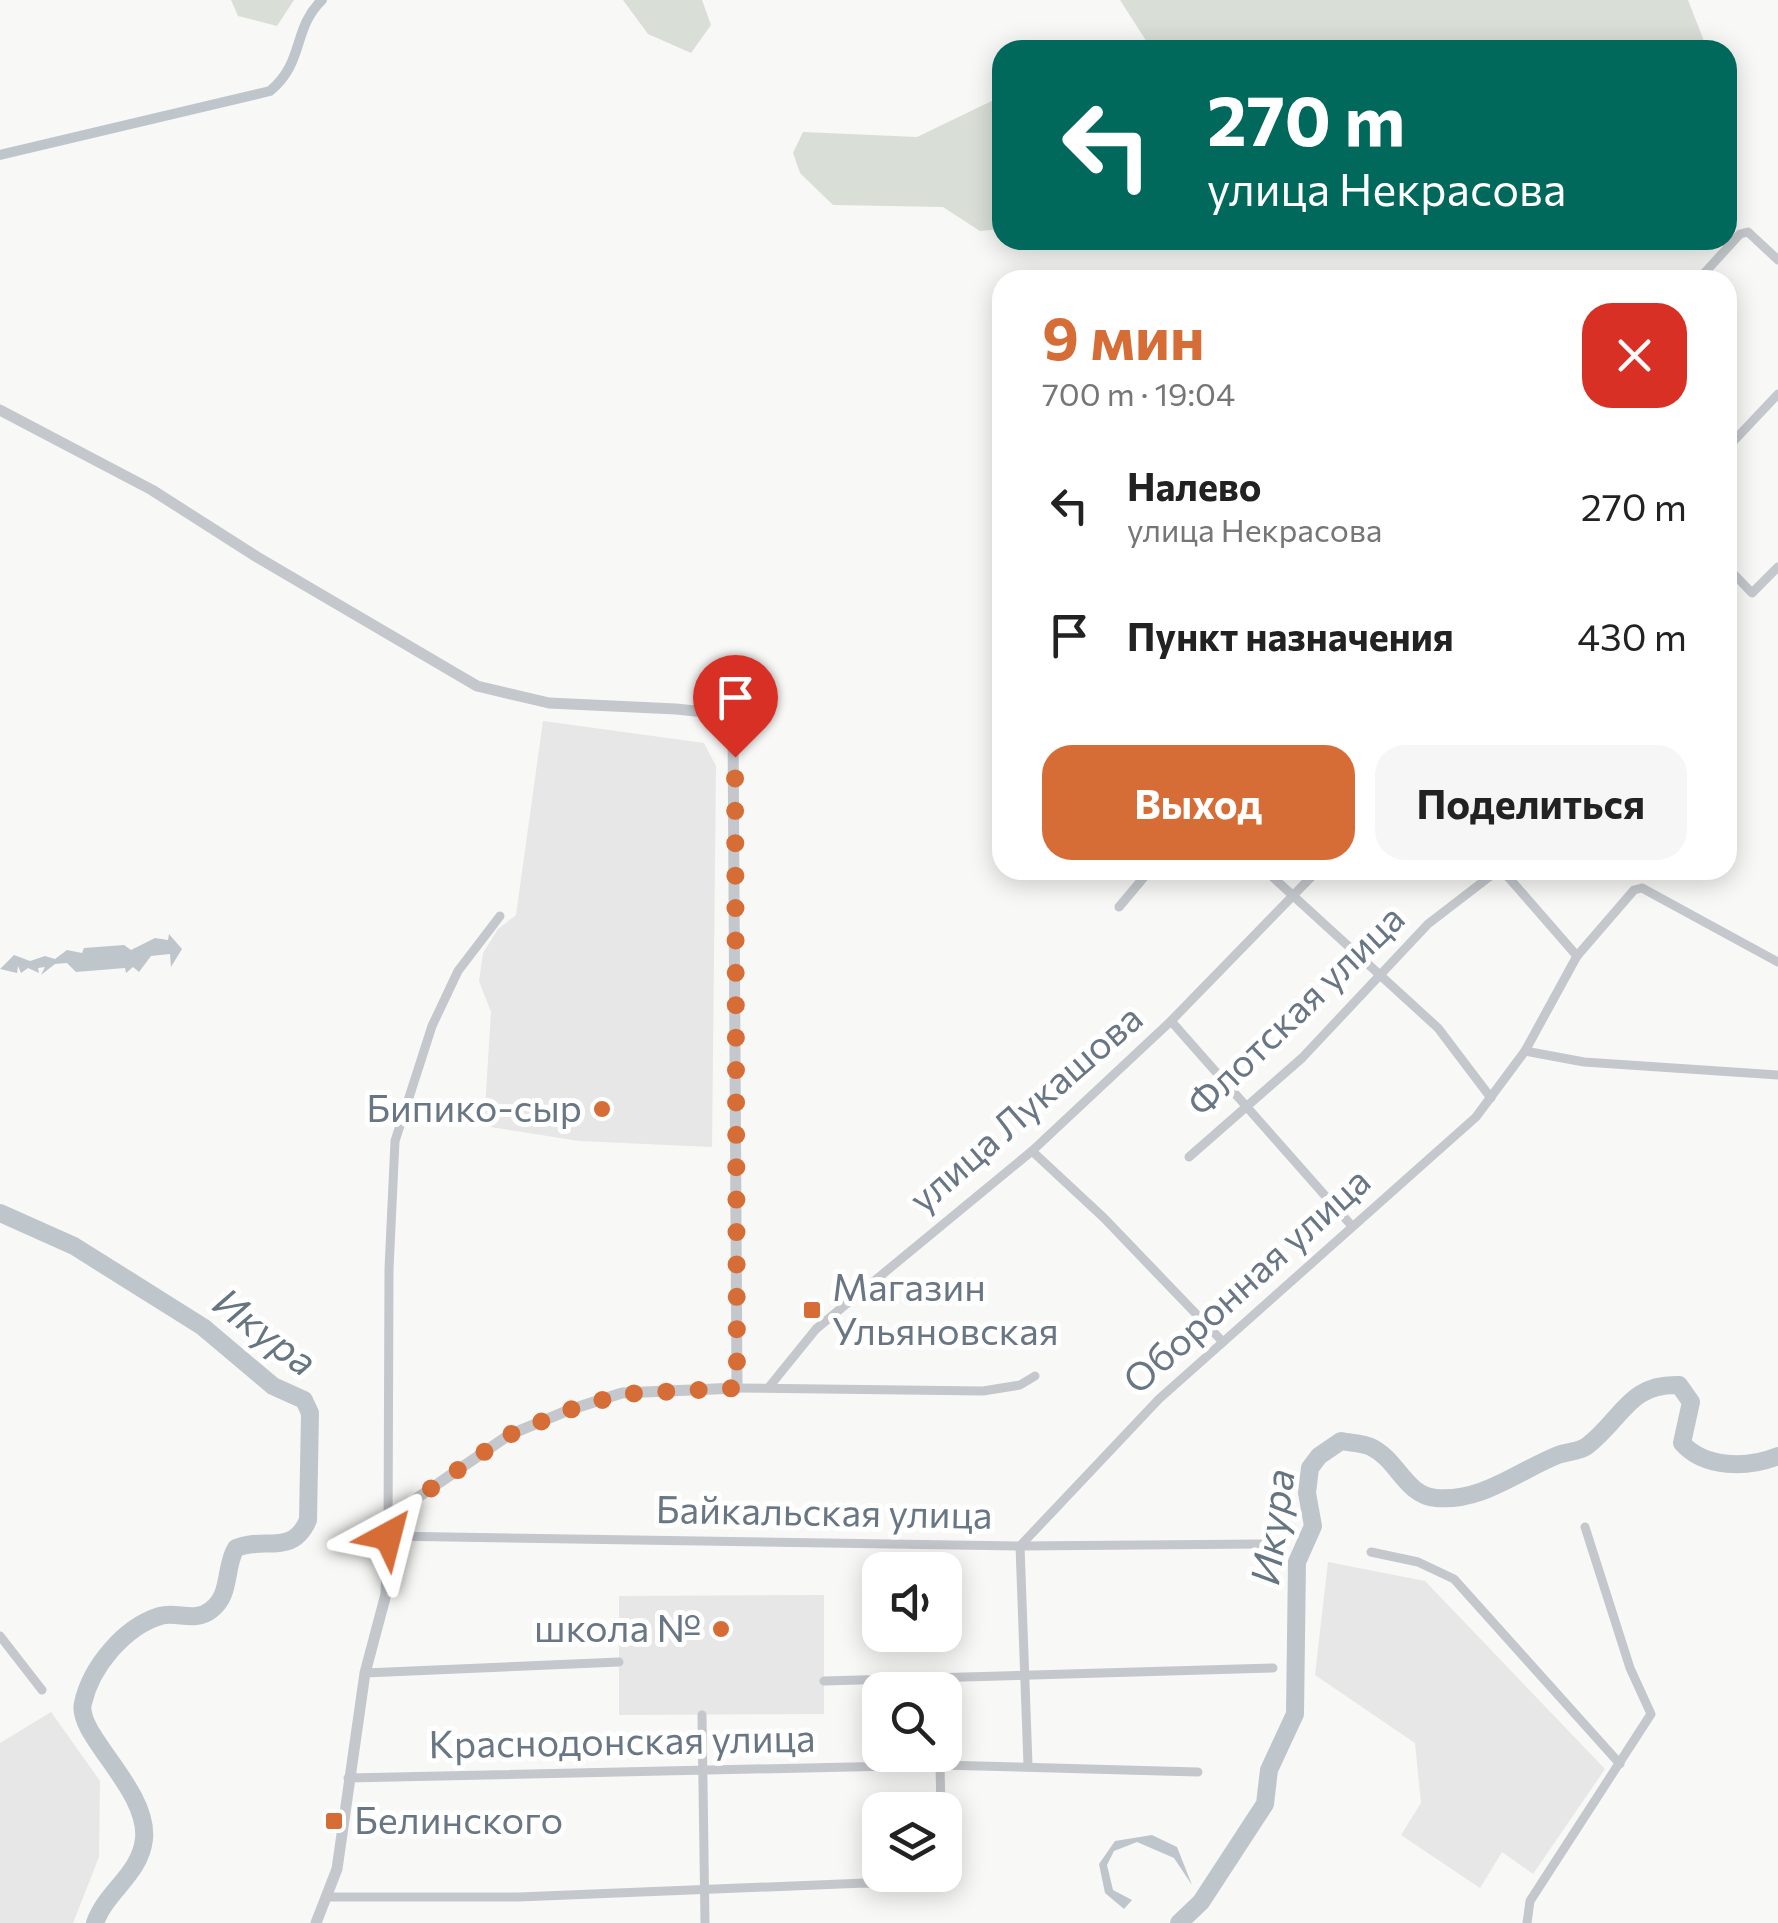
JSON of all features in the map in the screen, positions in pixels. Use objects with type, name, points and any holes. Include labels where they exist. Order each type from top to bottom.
[{"type":"street","points":[[1737,237],[1748,232],[1778,260]]},
{"type":"street","points":[[1707,270],[1725,250]]},
{"type":"street","points":[[1737,437],[1778,394]]},
{"type":"street","points":[[0,410],[152,490],[257,557],[477,686],[549,703],[676,708],[714,713],[734,722],[737,1388]]},
{"type":"street","points":[[1737,577],[1752,593],[1778,568]]},
{"type":"street","points":[[1120,908],[1142,880]]},
{"type":"street","points":[[1276,880],[1438,1028],[1491,1098]]},
{"type":"street","name":"улица Лукашова","points":[[769,1387],[816,1329],[1032,1152],[1171,1021],[1308,880]]},
{"type":"street","name":"Флотская улица","points":[[1189,1157],[1302,1058],[1428,924],[1484,880]]},
{"type":"street","name":"Флотская улица","points":[[1508,880],[1577,956]]},
{"type":"street","name":"Оборонная улица","points":[[1020,1546],[1159,1399],[1476,1117],[1525,1051],[1577,956],[1634,890],[1642,888],[1778,962]]},
{"type":"street","points":[[316,1923],[338,1868],[365,1672],[386,1594],[389,1269],[395,1141],[432,1026],[458,970],[500,916]]},
{"type":"street","points":[[1171,1021],[1352,1225]]},
{"type":"street","points":[[1525,1051],[1584,1062],[1778,1075]]},
{"type":"street","points":[[1032,1152],[1104,1218],[1223,1342]]},
{"type":"street","points":[[388,1536],[417,1498],[509,1435],[569,1410],[622,1394],[769,1387],[983,1392],[1020,1385],[1035,1376]]},
{"type":"street","points":[[1527,1923],[1530,1901],[1651,1714],[1630,1668],[1585,1527]]},
{"type":"street","name":"Байкальская улица","points":[[388,1536],[1020,1546],[1260,1544]]},
{"type":"street","points":[[1020,1546],[1028,1765]]},
{"type":"street","points":[[1371,1552],[1418,1562],[1454,1579],[1620,1764]]},
{"type":"street","points":[[0,1636],[42,1690]]},
{"type":"street","points":[[365,1672],[619,1662]]},
{"type":"street","points":[[824,1681],[1273,1668]]},
{"type":"street","points":[[702,1715],[705,1923]]},
{"type":"street","name":"Краснодонская улица","points":[[962,1766],[1198,1772]]},
{"type":"street","name":"Краснодонская улица","points":[[348,1778],[862,1767]]},
{"type":"street","points":[[329,1897],[706,1891],[862,1884]]},
{"type":"shaded area","points":[[231,0],[294,0],[277,26],[238,16]]},
{"type":"shaded area","points":[[623,0],[702,0],[711,25],[691,53],[648,34]]},
{"type":"shaded area","points":[[1120,0],[1688,0],[1704,40],[1146,40]]},
{"type":"shaded area","points":[[992,101],[992,230],[980,231],[943,207],[833,205],[800,173],[793,153],[803,132],[917,137]]},
{"type":"shaded area","points":[[543,721],[704,743],[716,766],[712,1147],[579,1141],[484,1126],[491,1012],[479,981],[483,953],[498,929],[516,915]]},
{"type":"shaded area","points":[[169,934],[182,949],[171,967],[170,954],[151,956],[139,972],[133,967],[126,973],[125,968],[76,972],[67,963],[55,964],[41,975],[45,967],[38,968],[39,973],[28,968],[21,973],[18,966],[17,973],[0,969],[14,955],[30,961],[45,956],[55,959],[67,950],[82,953],[84,948],[124,945],[131,950],[155,938],[168,940]]},
{"type":"shaded area","points":[[1328,1562],[1425,1581],[1605,1769],[1533,1874],[1502,1852],[1480,1888],[1401,1835],[1421,1803],[1415,1743],[1315,1675]]},
{"type":"shaded area","name":"школа №","points":[[824,1595],[824,1714],[619,1715],[619,1596]]},
{"type":"shaded area","points":[[51,1712],[100,1781],[99,1857],[73,1923],[0,1923],[0,1743]]},
{"type":"shaded area","points":[[1152,1835],[1177,1847],[1192,1885],[1174,1858],[1137,1842],[1114,1851],[1107,1865],[1113,1890],[1132,1900],[1124,1909],[1105,1893],[1099,1864],[1115,1841]]},
{"type":"waterway","points":[[0,155],[270,91],[289,69],[306,22],[322,0]]},
{"type":"waterway","name":"Икура","points":[[0,1213],[74,1246],[203,1327],[273,1386],[304,1400],[310,1413],[308,1520],[301,1531],[286,1542],[236,1548],[218,1604],[199,1616],[160,1616],[134,1629],[111,1650],[87,1689],[84,1716],[135,1801],[144,1839],[136,1863],[95,1923]]},
{"type":"waterway","name":"Икура","points":[[1179,1923],[1201,1902],[1265,1804],[1269,1770],[1295,1714],[1297,1562],[1313,1526],[1307,1493],[1310,1468],[1319,1456],[1341,1441],[1364,1445],[1380,1453],[1425,1495],[1469,1495],[1558,1455],[1584,1448],[1637,1396],[1662,1386],[1679,1385],[1691,1402],[1682,1443],[1691,1452],[1727,1464],[1754,1463],[1778,1456]]},
{"type":"place","name":"Бипико-сыр","points":[[602,1109]]},
{"type":"place","name":"Магазин Ульяновская","points":[[812,1310]]},
{"type":"place","name":"школа №","points":[[721,1629]]},
{"type":"place","name":"Белинского","points":[[334,1821]]},
{"type":"route","points":[[388,1536],[417,1498],[509,1435],[569,1410],[622,1394],[737,1388],[735,757]]}]
